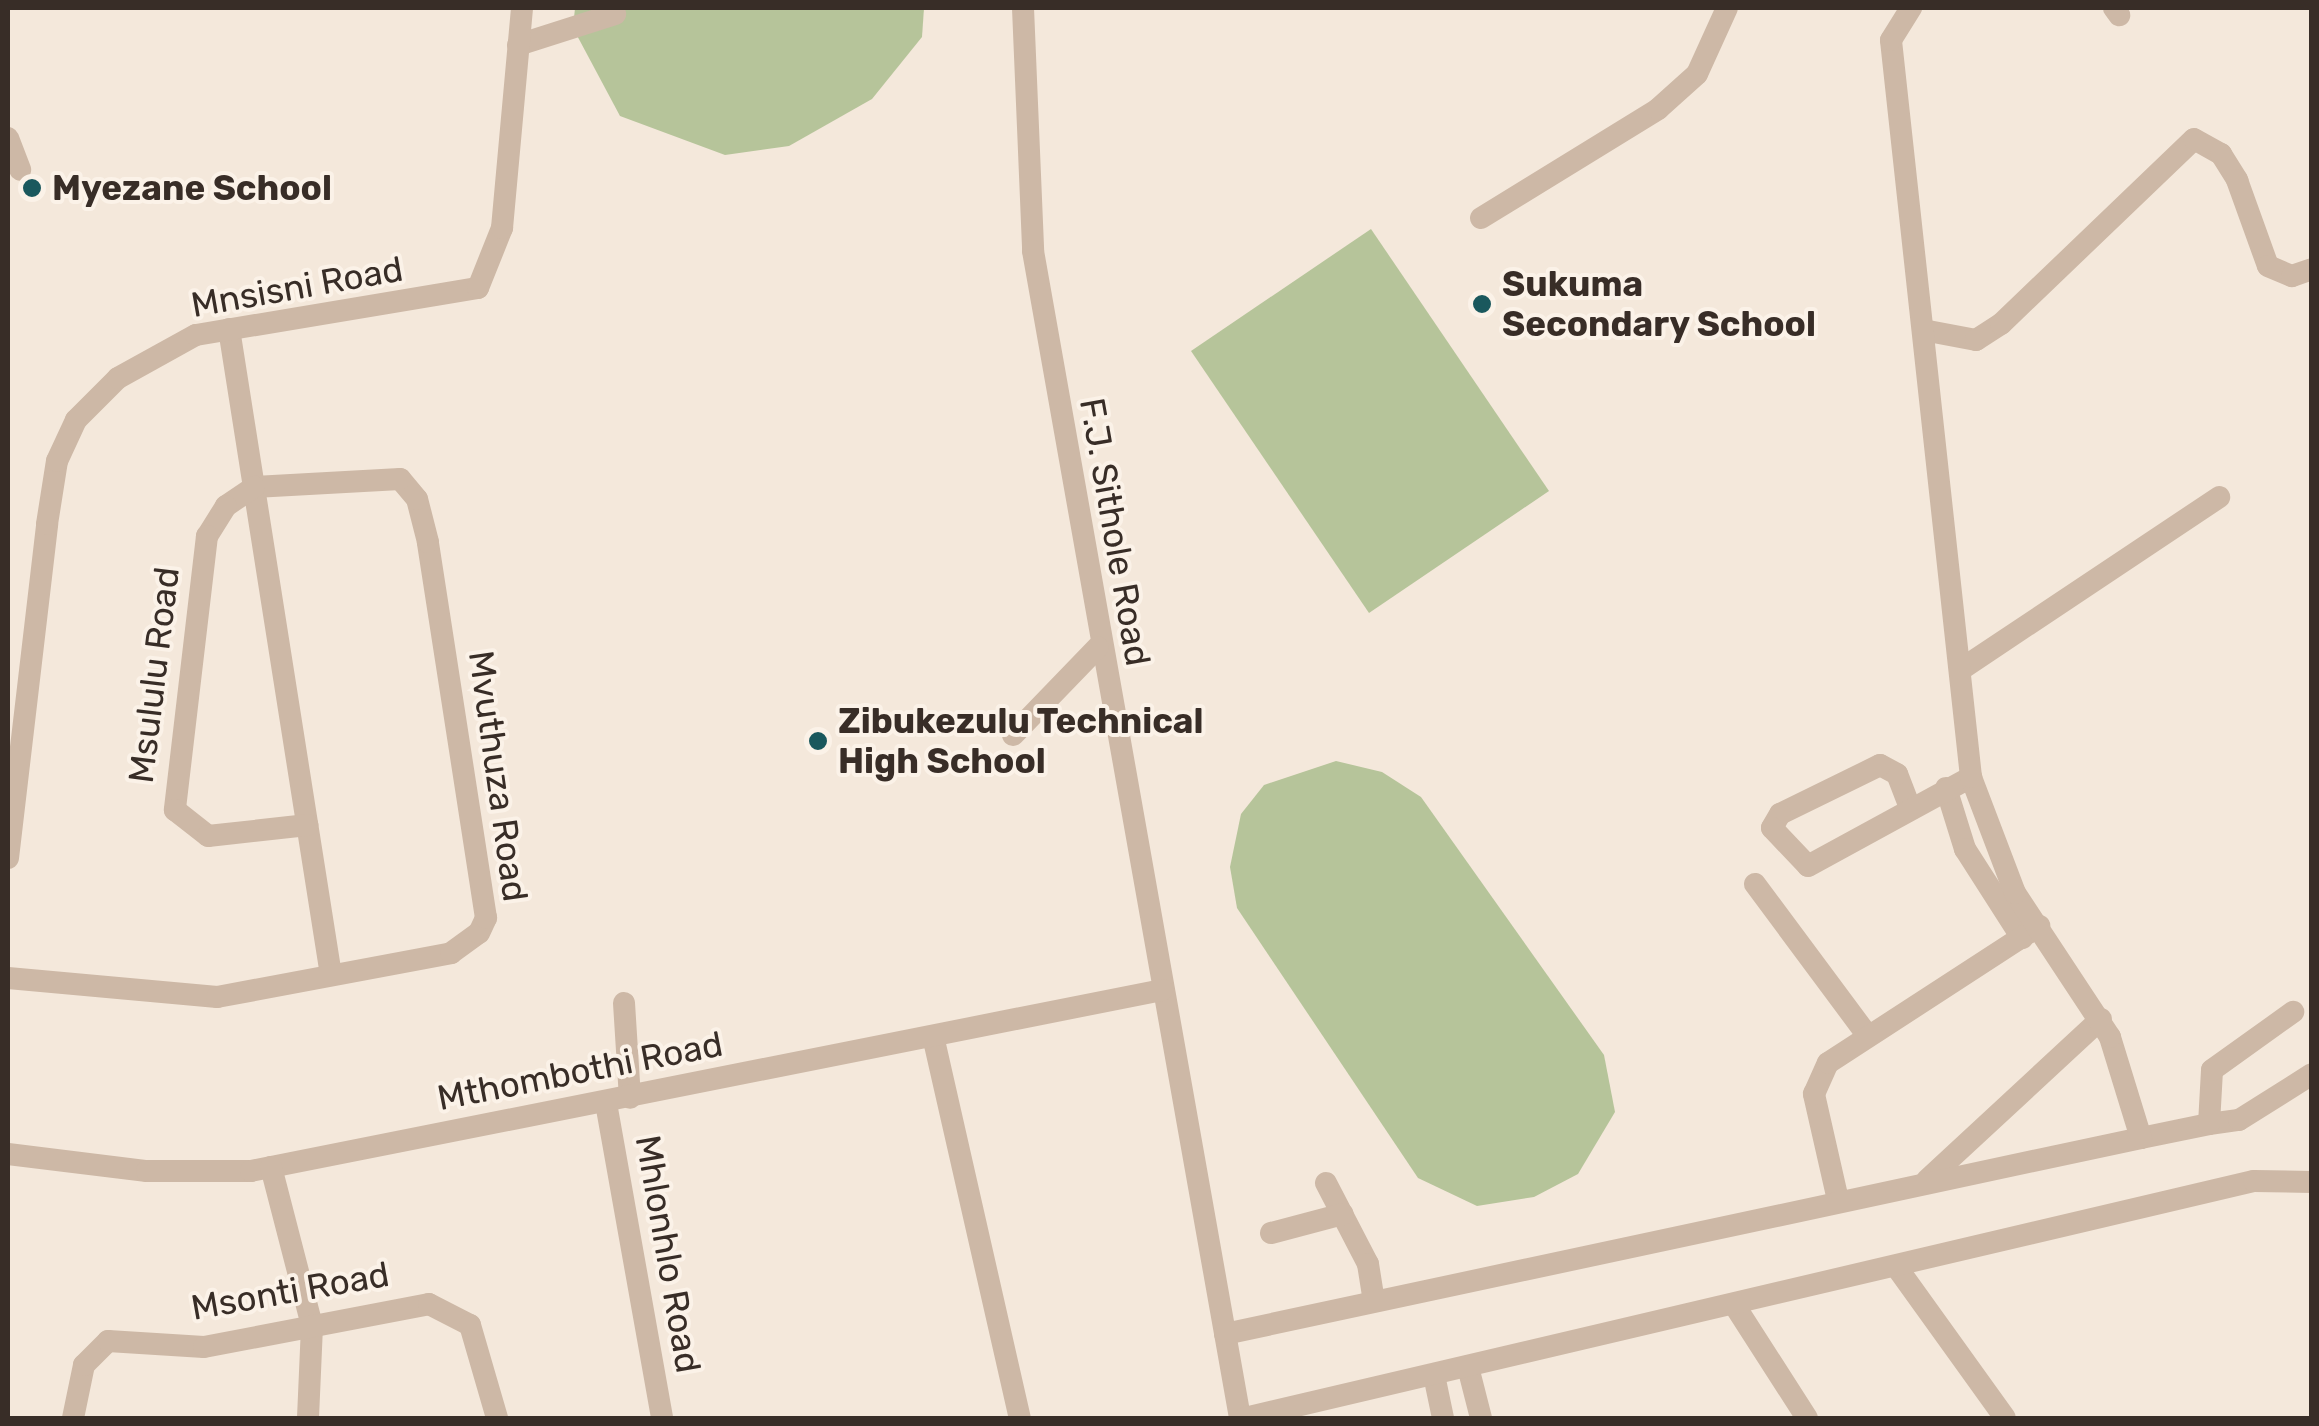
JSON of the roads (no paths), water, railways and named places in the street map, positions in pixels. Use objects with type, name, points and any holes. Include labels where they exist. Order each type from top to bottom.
[{"type":"street","points":[[522,8],[518,45],[615,14]]},
{"type":"street","name":"F.J. Sithole Road","points":[[1024,8],[1030,232],[1098,647],[1242,1418]]},
{"type":"street","points":[[1481,218],[1658,109],[1697,74],[1727,8]]},
{"type":"street","points":[[1911,8],[1891,40],[1963,668],[1971,777],[2031,932]]},
{"type":"street","name":"Mnsisni Road","points":[[8,858],[57,461],[76,420],[118,378],[155,352],[230,330],[462,295],[489,274],[502,228],[518,45]]},
{"type":"street","points":[[8,138],[20,170]]},
{"type":"street","points":[[1923,330],[1976,340],[2000,324],[2194,139],[2222,154],[2237,180],[2268,266],[2292,276],[2312,268]]},
{"type":"street","points":[[230,330],[330,975]]},
{"type":"street","name":"Mvuthuza Road","points":[[8,978],[187,998],[451,953],[486,918],[431,561],[417,499],[400,480],[254,486]]},
{"type":"street","name":"Msululu Road","points":[[254,486],[218,514],[204,549],[175,810],[208,836],[307,825]]},
{"type":"street","points":[[1963,668],[2220,497]]},
{"type":"street","points":[[1013,735],[1098,647]]},
{"type":"street","points":[[1910,804],[1896,774],[1880,764],[1780,814],[1772,828],[1808,866],[1910,804],[1971,777]]},
{"type":"street","points":[[1946,788],[1965,849],[2101,1019],[2141,1138]]},
{"type":"street","points":[[1755,884],[1867,1035]]},
{"type":"street","points":[[1838,1200],[1814,1094],[1828,1062],[2031,932]]},
{"type":"street","name":"Mthombothi Road","points":[[8,1154],[189,1174],[271,1167],[1162,990]]},
{"type":"street","points":[[624,1003],[630,1098]]},
{"type":"street","points":[[2209,1124],[2212,1070],[2293,1012]]},
{"type":"street","points":[[1926,1180],[2101,1019]]},
{"type":"street","points":[[933,1036],[1020,1418]]},
{"type":"street","points":[[1225,1334],[1926,1180],[2240,1120],[2312,1074]]},
{"type":"street","name":"Mhlonhlo Road","points":[[606,1102],[662,1418]]},
{"type":"street","points":[[271,1167],[312,1326],[308,1418]]},
{"type":"street","points":[[1242,1418],[1898,1269],[2254,1181],[2312,1182]]},
{"type":"street","points":[[1326,1183],[1368,1264],[1374,1301]]},
{"type":"street","points":[[1271,1233],[1343,1214]]},
{"type":"street","points":[[1898,1269],[2005,1418]]},
{"type":"street","name":"Msonti Road","points":[[73,1418],[84,1365],[108,1341],[204,1347],[402,1306],[449,1309],[485,1351],[497,1418]]},
{"type":"street","points":[[1735,1306],[1807,1418]]},
{"type":"street","points":[[1468,1367],[1481,1418]]},
{"type":"street","points":[[1434,1375],[1443,1418]]},
{"type":"place","name":"Myezane School","points":[[32,188]]},
{"type":"place","name":"Sukuma Secondary School","points":[[1482,304]]},
{"type":"place","name":"Zibukezulu Technical High School","points":[[818,741]]}]
